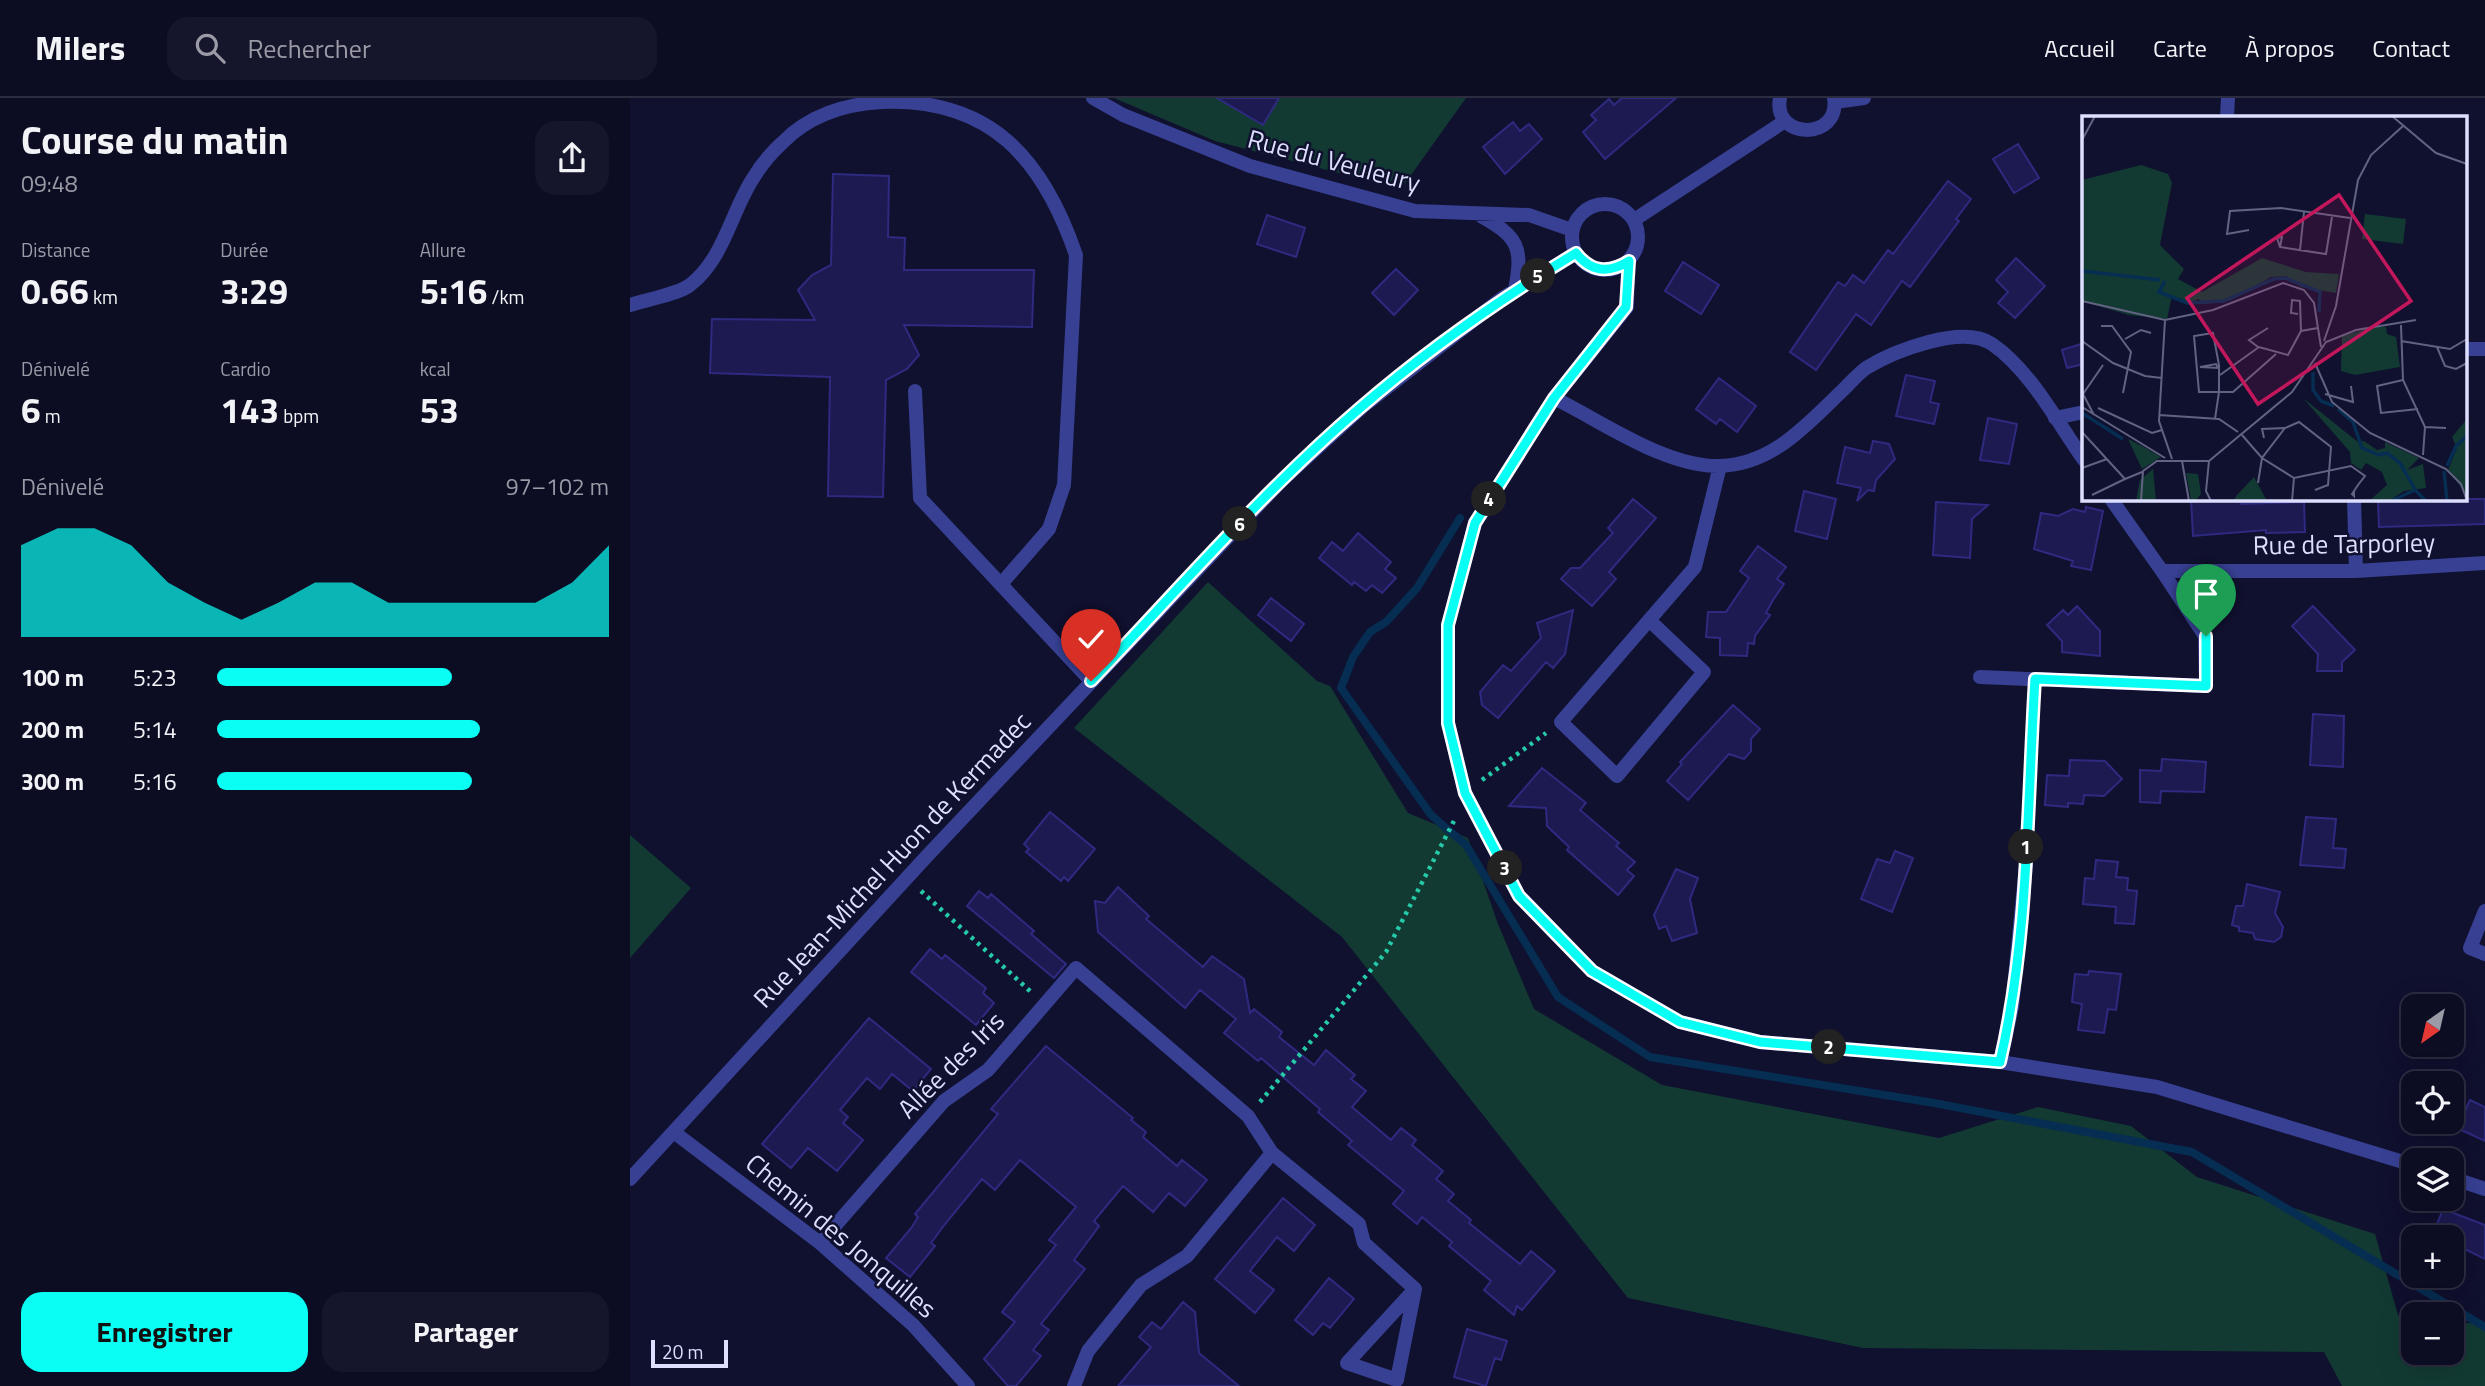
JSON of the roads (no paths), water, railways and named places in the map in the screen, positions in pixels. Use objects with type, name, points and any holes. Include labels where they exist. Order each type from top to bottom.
[{"type":"street","name":"Rue du Veuleury","points":[[1093,98],[1123,115],[1250,166],[1415,211],[1480,216],[1529,215],[1572,230]]},
{"type":"street","points":[[1780,98],[1779,106],[1784,121],[1796,130],[1810,132],[1828,121],[1834,100],[1864,98]]},
{"type":"street","points":[[2227,116],[2228,98]]},
{"type":"street","points":[[630,305],[690,286],[715,256],[751,180],[782,143],[811,119],[860,103],[913,100],[955,107],[991,125],[1038,173],[1064,221],[1076,255],[1063,485],[1049,529],[1001,584]]},
{"type":"street","points":[[1634,220],[1784,121]]},
{"type":"street","points":[[1629,261],[1610,270],[1590,267],[1576,253],[1572,230],[1577,218],[1587,209],[1600,204],[1613,205],[1634,220],[1638,241],[1629,261],[1626,307],[1554,398],[1475,523],[1448,625],[1448,723],[1465,793],[1519,896],[1592,971],[1680,1022],[1760,1042],[2000,1062],[2157,1087],[2401,1161]]},
{"type":"street","points":[[1480,216],[1502,228],[1516,243],[1521,260],[1515,290]]},
{"type":"street","name":"Rue Jean-Michel Huon de Kermadec","points":[[630,1179],[907,878],[1282,480],[1360,408],[1515,290],[1576,253]]},
{"type":"street","points":[[1554,398],[1668,456],[1691,463],[1720,466],[1749,461],[1783,447],[1865,369],[1938,338],[1989,342],[2014,363],[2082,457]]},
{"type":"street","points":[[915,391],[919,498],[1091,681]]},
{"type":"street","points":[[2055,418],[2082,412]]},
{"type":"street","points":[[1649,620],[1704,672],[1617,776],[1561,723],[1695,566],[1720,466]]},
{"type":"street","points":[[1980,677],[2206,686],[2206,636],[2112,500]]},
{"type":"street","points":[[2354,500],[2356,571]]},
{"type":"street","name":"Rue de Tarporley","points":[[2162,570],[2356,571],[2485,563]]},
{"type":"street","points":[[2000,1062],[2012,1007],[2026,865]]},
{"type":"street","points":[[2485,911],[2470,948],[2485,954]]},
{"type":"street","name":"Allée des Iris","points":[[820,1243],[944,1101],[988,1070],[1076,968],[1248,1116],[1272,1153],[1359,1224],[1364,1243],[1415,1289]]},
{"type":"street","name":"Chemin des Jonquilles","points":[[675,1133],[820,1243],[913,1325],[968,1386]]},
{"type":"street","points":[[1074,1386],[1088,1351],[1141,1285],[1187,1256],[1272,1153]]},
{"type":"street","points":[[2464,1182],[2485,1189]]},
{"type":"street","points":[[1415,1289],[1397,1380],[1347,1363],[1381,1326],[1415,1289]]},
{"type":"waterway","points":[[1460,518],[1417,588],[1386,622],[1370,632],[1353,657],[1341,688],[1431,815],[1466,845],[1558,997],[1650,1057],[1934,1103],[2192,1152],[2485,1327]]}]
